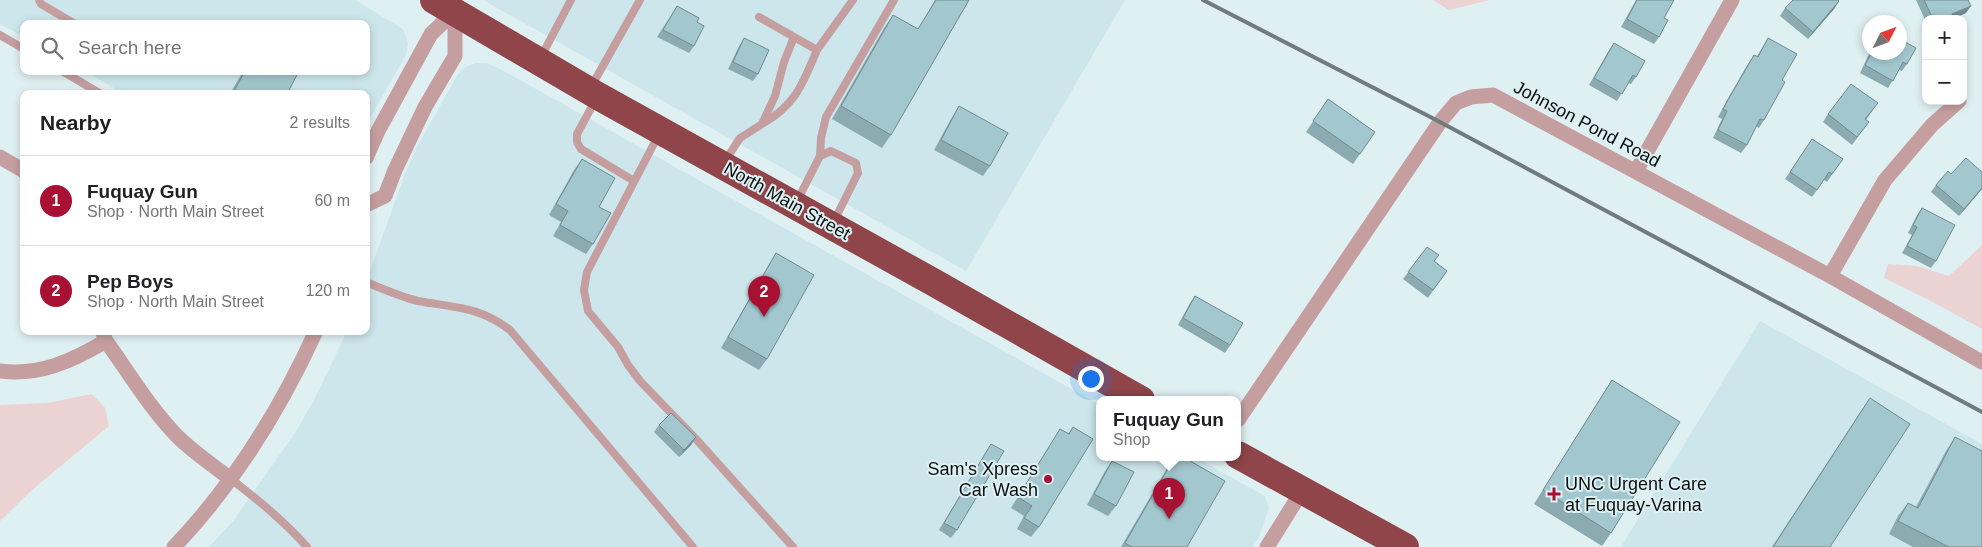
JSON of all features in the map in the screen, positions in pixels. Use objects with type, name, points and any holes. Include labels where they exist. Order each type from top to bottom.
[{"type":"highway","name":"North Main Street","points":[[444,6],[593,93],[832,225],[1134,396]]},
{"type":"highway","points":[[1241,457],[1405,547]]},
{"type":"street","points":[[1636,171],[1732,0]]},
{"type":"street","points":[[370,149],[444,6]]},
{"type":"street","points":[[370,203],[385,196],[395,170],[425,107],[455,56],[444,6]]},
{"type":"street","name":"Johnson Pond Road","points":[[1241,416],[1440,122],[1456,103],[1471,97],[1492,95],[1830,276],[1982,362]]},
{"type":"street","points":[[1830,276],[1886,180],[1932,125],[1954,105]]},
{"type":"street","points":[[0,157],[20,169]]},
{"type":"street","points":[[174,547],[231,479],[272,419],[297,373],[314,335]]},
{"type":"street","points":[[0,371],[19,373],[38,371],[67,362],[104,336],[156,411],[178,437],[203,459],[231,479]]},
{"type":"street","points":[[1266,547],[1302,491]]},
{"type":"lane","points":[[39,0],[41,4],[69,20]]},
{"type":"lane","points":[[539,61],[570,0]]},
{"type":"lane","points":[[634,181],[581,149],[577,142],[577,134],[593,93],[640,0]]},
{"type":"lane","points":[[723,165],[740,138],[778,115],[799,91],[817,50],[852,0]]},
{"type":"lane","points":[[795,205],[820,156],[821,138],[826,117],[894,0]]},
{"type":"lane","points":[[759,17],[817,50]]},
{"type":"lane","points":[[0,35],[20,47]]},
{"type":"lane","points":[[762,124],[774,96],[794,37]]},
{"type":"lane","points":[[69,75],[94,90]]},
{"type":"lane","points":[[661,131],[587,272],[584,290],[588,311],[618,347],[640,381],[696,438],[793,547]]},
{"type":"lane","points":[[820,156],[831,151],[856,163],[858,174],[832,225]]},
{"type":"lane","points":[[370,284],[416,301],[483,313],[510,330],[693,547]]},
{"type":"lane","points":[[231,479],[264,505],[295,533],[307,547]]},
{"type":"shaded area","points":[[0,0],[355,0],[403,29],[408,43],[406,55],[370,118],[370,90],[117,90],[92,75],[370,75],[370,20],[20,20],[20,35],[0,24]]},
{"type":"shaded area","points":[[483,0],[1125,0],[966,271]]},
{"type":"shaded area","points":[[1433,0],[1490,0],[1449,10]]},
{"type":"shaded area","points":[[475,63],[487,63],[502,70],[1096,403],[1096,461],[1201,461],[1265,496],[1269,508],[1259,537],[1253,547],[209,547],[233,521],[297,430],[318,392],[345,335],[370,335],[370,271],[405,174],[418,145],[458,74],[464,68]]},
{"type":"shaded area","points":[[1982,245],[1982,329],[1884,278],[1888,264],[1917,266],[1949,276]]},
{"type":"shaded area","points":[[1760,321],[1982,444],[1982,547],[1621,547]]},
{"type":"shaded area","points":[[92,394],[105,408],[109,426],[33,489],[0,521],[0,405],[47,403]]},
{"type":"building","points":[[936,0],[969,0],[891,135],[841,106],[893,15],[918,29]]},
{"type":"building","points":[[1637,0],[1674,0],[1664,18],[1668,20],[1659,37],[1627,19]]},
{"type":"building","points":[[1793,0],[1839,1],[1813,32],[1785,8]]},
{"type":"building","points":[[1924,0],[1968,0],[1971,6],[1952,15],[1931,15]]},
{"type":"building","points":[[677,6],[699,18],[697,22],[704,26],[694,46],[663,30]]},
{"type":"building","points":[[744,38],[769,50],[758,74],[733,62]]},
{"type":"building","points":[[1768,38],[1797,54],[1782,80],[1785,82],[1764,120],[1760,119],[1747,145],[1718,130],[1727,111],[1723,109],[1754,55],[1758,57]]},
{"type":"building","points":[[1614,43],[1645,61],[1636,77],[1633,75],[1622,94],[1594,78]]},
{"type":"building","points":[[1907,43],[1916,48],[1907,64],[1903,62],[1893,81],[1865,65],[1868,60],[1907,60]]},
{"type":"building","points":[[243,75],[297,75],[289,90],[235,90]]},
{"type":"building","points":[[1851,84],[1878,103],[1865,119],[1869,122],[1857,137],[1828,114]]},
{"type":"building","points":[[1328,99],[1375,132],[1360,154],[1313,121]]},
{"type":"building","points":[[959,106],[1008,133],[990,166],[941,140]]},
{"type":"building","points":[[1812,139],[1843,159],[1832,174],[1829,172],[1817,190],[1790,172]]},
{"type":"building","points":[[1966,158],[1982,172],[1982,188],[1964,209],[1936,185],[1948,171],[1951,174]]},
{"type":"building","points":[[582,159],[615,178],[599,207],[611,213],[593,244],[560,225],[568,211],[556,204]]},
{"type":"building","points":[[1922,208],[1955,225],[1936,261],[1907,246],[1917,227],[1913,225]]},
{"type":"building","points":[[1427,247],[1439,255],[1434,261],[1447,271],[1433,290],[1408,272]]},
{"type":"building","points":[[776,253],[814,275],[767,359],[728,337]]},
{"type":"building","points":[[1195,296],[1243,323],[1230,345],[1183,318]]},
{"type":"building","points":[[1612,380],[1680,422],[1611,533],[1543,490]]},
{"type":"building","points":[[1870,398],[1910,424],[1830,547],[1773,547]]},
{"type":"building","points":[[671,413],[696,437],[684,450],[659,425]]},
{"type":"building","name":"Sam's Xpress Car Wash","points":[[1073,427],[1093,439],[1039,527],[1024,518],[1032,506],[1018,497],[1060,429],[1069,434]]},
{"type":"building","points":[[1955,437],[1982,451],[1982,547],[1949,547],[1898,521],[1908,503],[1918,508]]},
{"type":"building","name":"Sam's Xpress Car Wash","points":[[991,444],[1004,451],[957,530],[944,523]]},
{"type":"building","points":[[1112,461],[1134,472],[1116,506],[1094,494]]},
{"type":"building","points":[[1172,461],[1190,461],[1225,481],[1187,547],[1132,547],[1125,543]]},
{"type":"railway","points":[[1203,0],[1440,122],[1982,412]]},
{"type":"place","name":"Pep Boys","points":[[764,317]]},
{"type":"place","name":"Sam's Xpress Car Wash","points":[[1048,479]]},
{"type":"place","name":"UNC Urgent Care at Fuquay-Varina","points":[[1554,494]]},
{"type":"place","name":"Fuquay Gun","points":[[1169,519]]}]
